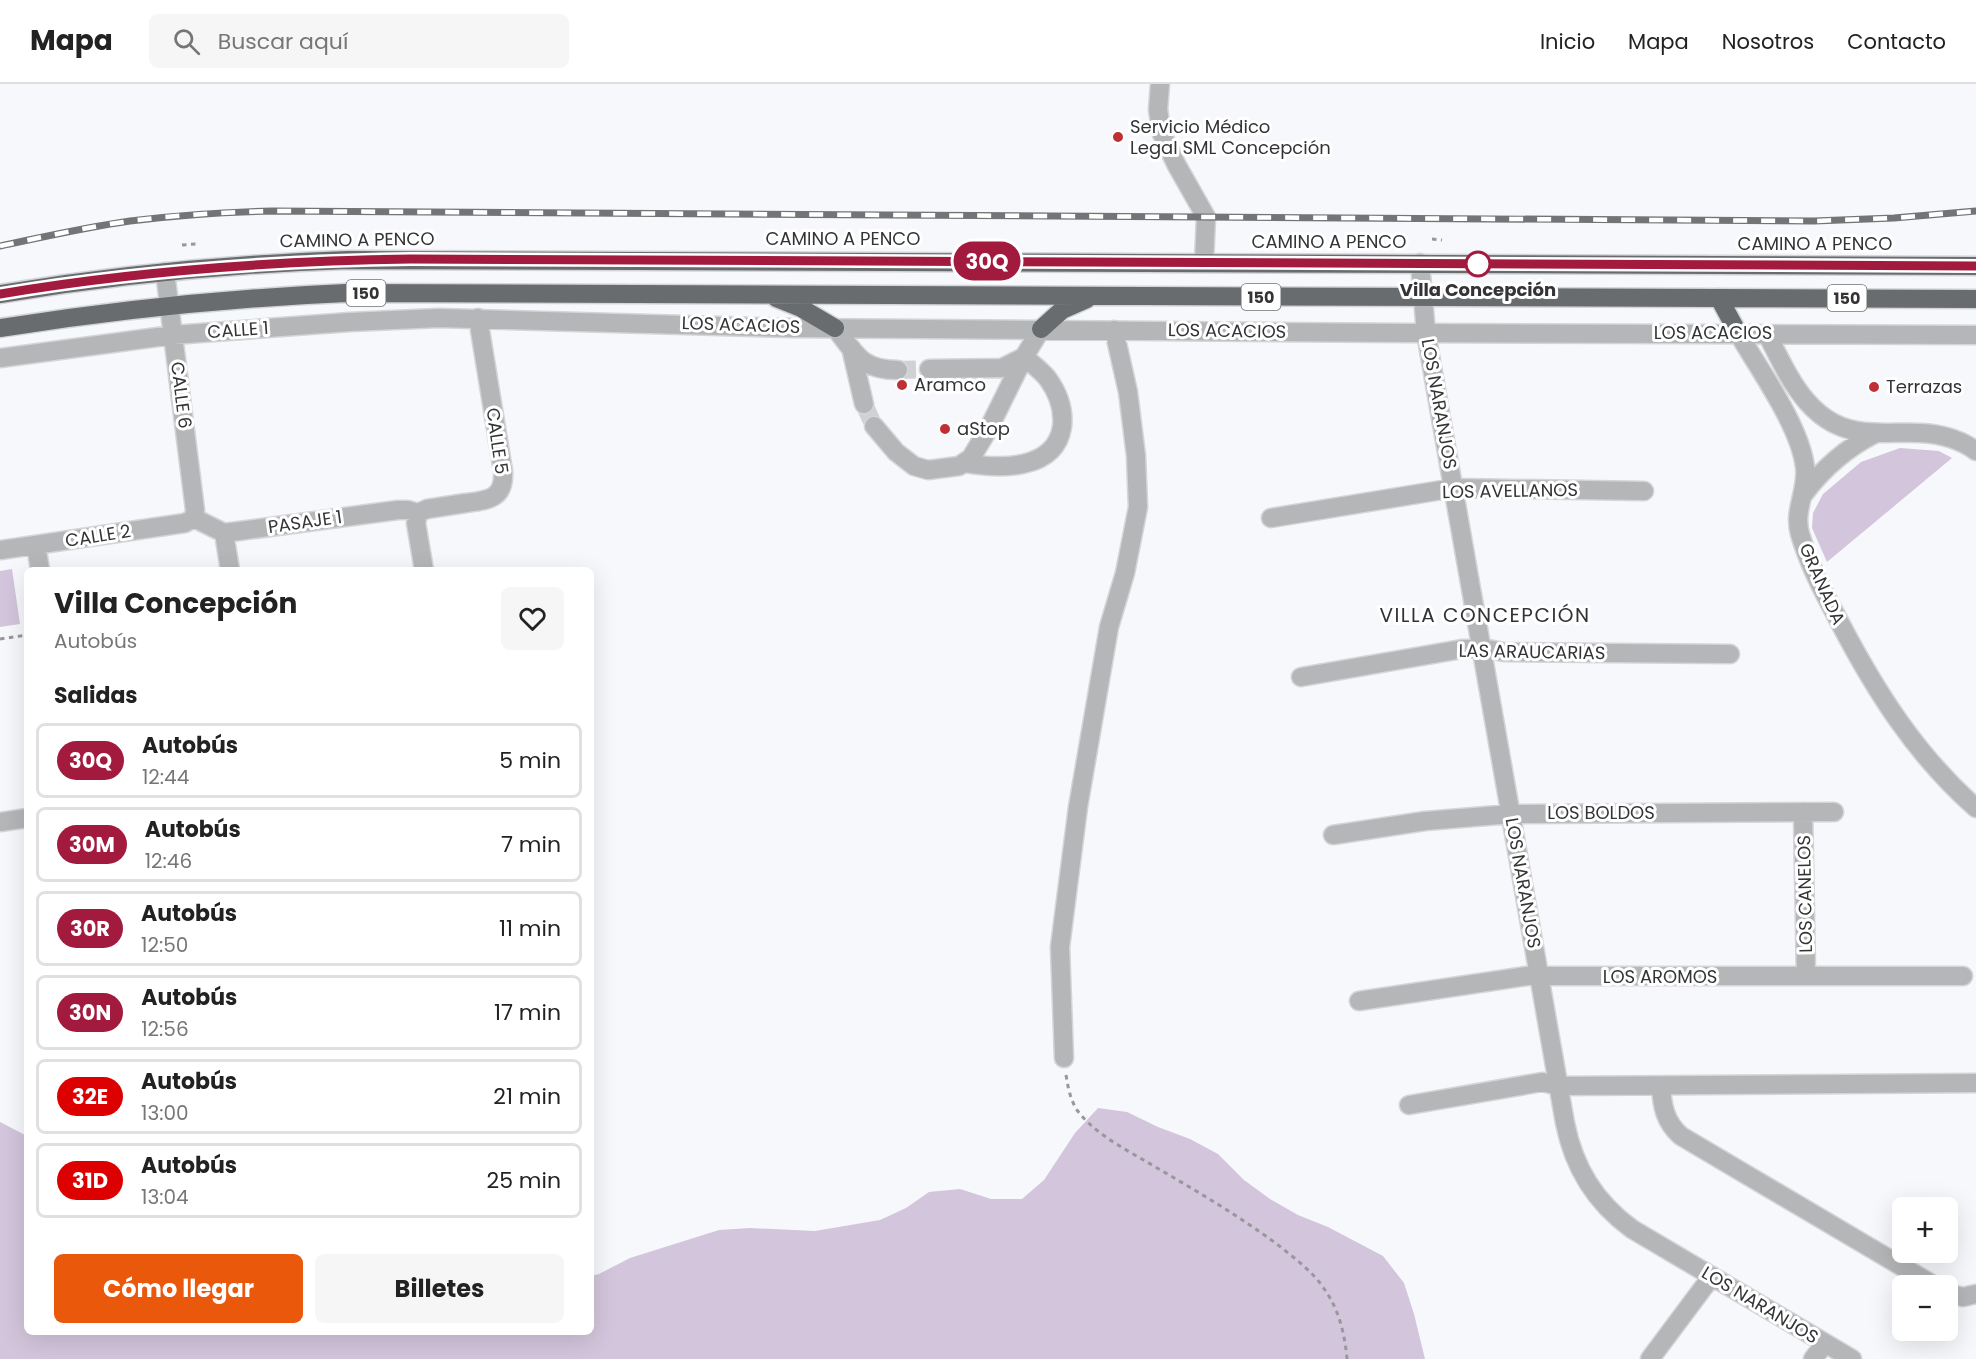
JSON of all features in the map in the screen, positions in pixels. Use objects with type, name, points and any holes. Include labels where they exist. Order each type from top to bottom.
[{"type":"highway","name":"CAMINO A PENCO","points":[[0,294],[86,281],[274,262],[411,259],[1976,266]]},
{"type":"highway","name":"150","points":[[0,328],[169,305],[346,293],[1976,299]]},
{"type":"highway","points":[[766,294],[801,308],[835,328]]},
{"type":"highway","points":[[1041,329],[1062,310],[1087,299],[1101,296]]},
{"type":"highway","points":[[1719,298],[1738,333]]},
{"type":"street","points":[[1160,84],[1158,110],[1162,134],[1206,217],[1204,262]]},
{"type":"street","name":"LOS NARANJOS","points":[[1420,263],[1426,333],[1558,1086],[1573,1155],[1597,1197],[1632,1229],[1852,1359]]},
{"type":"street","name":"CALLE 6","points":[[165,272],[195,510],[194,518]]},
{"type":"street","name":"LOS ACACIOS","points":[[478,318],[835,328],[1976,335]]},
{"type":"street","name":"CALLE 1","points":[[0,358],[173,335],[350,322],[478,318]]},
{"type":"street","name":"CALLE 5","points":[[418,513],[427,509],[488,500],[498,493],[503,483],[478,318]]},
{"type":"street","points":[[835,328],[864,363],[872,367],[898,369]]},
{"type":"street","points":[[874,426],[896,452],[914,466],[928,470],[952,468],[965,463],[971,458],[989,428],[1024,357],[1041,329]]},
{"type":"street","points":[[1064,1058],[1060,947],[1078,807],[1109,627],[1125,573],[1138,507],[1136,456],[1129,403],[1114,330]]},
{"type":"street","name":"GRANADA","points":[[1738,333],[1795,434],[1802,452],[1805,469],[1803,495],[1797,514],[1797,523],[1822,589],[1873,684],[1906,734],[1974,801]]},
{"type":"street","points":[[1767,334],[1790,378],[1806,402],[1824,418],[1843,428],[1864,432],[1911,432],[1944,436],[1976,451]]},
{"type":"street","points":[[851,347],[864,404]]},
{"type":"street","points":[[930,369],[1002,368],[1024,357]]},
{"type":"street","points":[[965,463],[1002,467],[1029,463],[1048,453],[1058,439],[1063,416],[1058,398],[1048,380],[1024,357]]},
{"type":"street","points":[[1803,495],[1839,456],[1876,433]]},
{"type":"street","name":"LOS AVELLANOS","points":[[1270,518],[1454,488],[1644,491]]},
{"type":"street","name":"PASAJE 1","points":[[224,533],[398,510],[418,513]]},
{"type":"street","points":[[418,513],[416,523],[423,567]]},
{"type":"street","points":[[194,518],[224,533],[230,567]]},
{"type":"street","name":"CALLE 2","points":[[0,550],[185,523],[194,518]]},
{"type":"street","points":[[36,545],[40,567]]},
{"type":"street","name":"LAS ARAUCARIAS","points":[[1301,677],[1462,649],[1482,648],[1504,652],[1730,654]]},
{"type":"street","name":"LOS BOLDOS","points":[[1333,835],[1425,821],[1511,814],[1834,812]]},
{"type":"street","name":"LOS CANELOS","points":[[1803,813],[1806,976]]},
{"type":"street","points":[[0,822],[24,818]]},
{"type":"street","name":"LOS AROMOS","points":[[1359,1001],[1515,977],[1963,976]]},
{"type":"street","points":[[1408,1105],[1542,1082],[1558,1086],[1976,1083]]},
{"type":"street","points":[[1661,1086],[1664,1112],[1671,1126],[1681,1136],[1916,1275]]},
{"type":"street","points":[[1650,1359],[1712,1276]]},
{"type":"street","points":[[1958,1296],[1976,1294]]},
{"type":"street","points":[[1813,1359],[1825,1343]]},
{"type":"path","points":[[1432,239],[1442,240]]},
{"type":"path","points":[[182,245],[196,244]]},
{"type":"path","points":[[0,639],[24,635]]},
{"type":"path","points":[[1064,1058],[1071,1099],[1082,1115],[1099,1131],[1129,1152],[1246,1222],[1316,1277],[1336,1312],[1345,1340],[1347,1359]]},
{"type":"shaded area","points":[[1900,448],[1939,451],[1952,458],[1827,562],[1812,528],[1813,513],[1823,494],[1861,462]]},
{"type":"shaded area","points":[[12,569],[20,624],[0,627],[0,571]]},
{"type":"shaded area","points":[[1098,1108],[1127,1112],[1190,1139],[1218,1154],[1244,1180],[1270,1199],[1383,1256],[1404,1283],[1425,1359],[0,1359],[0,1122],[24,1134],[24,1335],[594,1335],[594,1275],[630,1258],[719,1230],[750,1228],[815,1231],[880,1220],[906,1208],[929,1192],[960,1189],[991,1199],[1022,1199],[1044,1180],[1075,1133]]},
{"type":"tunnel","points":[[898,370],[929,369]]},
{"type":"tunnel","points":[[864,404],[874,426]]},
{"type":"railway","points":[[0,246],[130,221],[201,214],[272,211],[1814,221],[1894,218],[1976,211]]},
{"type":"bus line","name":"30Q","points":[[0,294],[96,279],[198,268],[274,262],[411,259],[1976,266]]},
{"type":"place","name":"Servicio Médico Legal SML Concepción","points":[[1118,137]]},
{"type":"place","name":"Villa Concepción","points":[[1478,264]]},
{"type":"place","name":"Aramco","points":[[902,385]]},
{"type":"place","name":"Terrazas","points":[[1874,387]]},
{"type":"place","name":"aStop","points":[[945,429]]},
{"type":"district","name":"VILLA CONCEPCIÓN","points":[[1485,615]]}]
